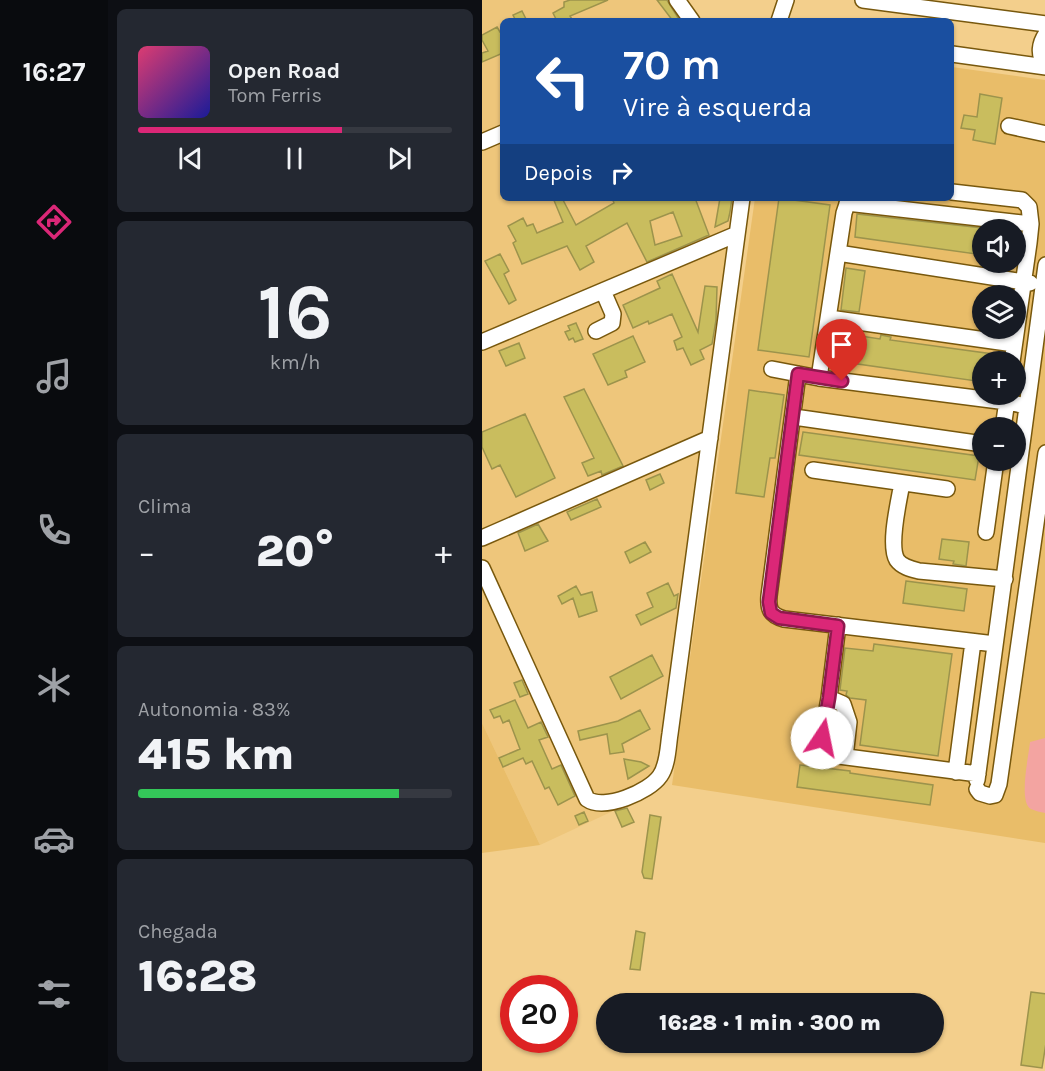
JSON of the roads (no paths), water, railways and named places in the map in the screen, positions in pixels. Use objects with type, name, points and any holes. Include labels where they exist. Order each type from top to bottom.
[{"type":"lane","points":[[677,0],[690,18]]},
{"type":"lane","points":[[780,18],[786,0]]},
{"type":"lane","points":[[863,0],[1046,24]]},
{"type":"lane","points":[[1046,34],[1041,42],[1040,51],[1041,58],[1046,65]]},
{"type":"lane","points":[[954,54],[1046,65]]},
{"type":"lane","points":[[1010,126],[1046,134]]},
{"type":"lane","points":[[482,142],[500,135]]},
{"type":"lane","points":[[954,192],[1022,200],[1029,207],[1031,224],[1013,351]]},
{"type":"lane","points":[[482,568],[587,799],[608,804],[641,790],[660,776],[665,762],[742,201]]},
{"type":"lane","points":[[819,378],[848,201],[1031,224]]},
{"type":"lane","points":[[482,342],[737,234]]},
{"type":"lane","points":[[838,253],[1042,285]]},
{"type":"lane","points":[[1025,417],[1046,266]]},
{"type":"lane","points":[[596,331],[612,322],[613,314],[603,291]]},
{"type":"lane","points":[[829,318],[1014,344]]},
{"type":"lane","points":[[772,369],[819,378],[972,394]]},
{"type":"lane","points":[[798,374],[769,609],[774,616],[838,626],[995,644]]},
{"type":"lane","points":[[794,417],[972,442]]},
{"type":"lane","points":[[482,538],[710,438]]},
{"type":"lane","points":[[1017,471],[977,781],[980,793],[990,796],[995,795],[999,784],[1046,453]]},
{"type":"lane","points":[[813,470],[947,489]]},
{"type":"lane","points":[[986,532],[995,471]]},
{"type":"lane","points":[[902,483],[894,533],[894,550],[899,563],[919,571],[1005,579]]},
{"type":"lane","points":[[991,499],[1015,502]]},
{"type":"lane","points":[[838,626],[823,744],[832,754],[956,772],[977,781]]},
{"type":"lane","points":[[956,772],[973,642]]},
{"type":"lane","points":[[829,698],[843,704],[848,716],[845,757]]}]
